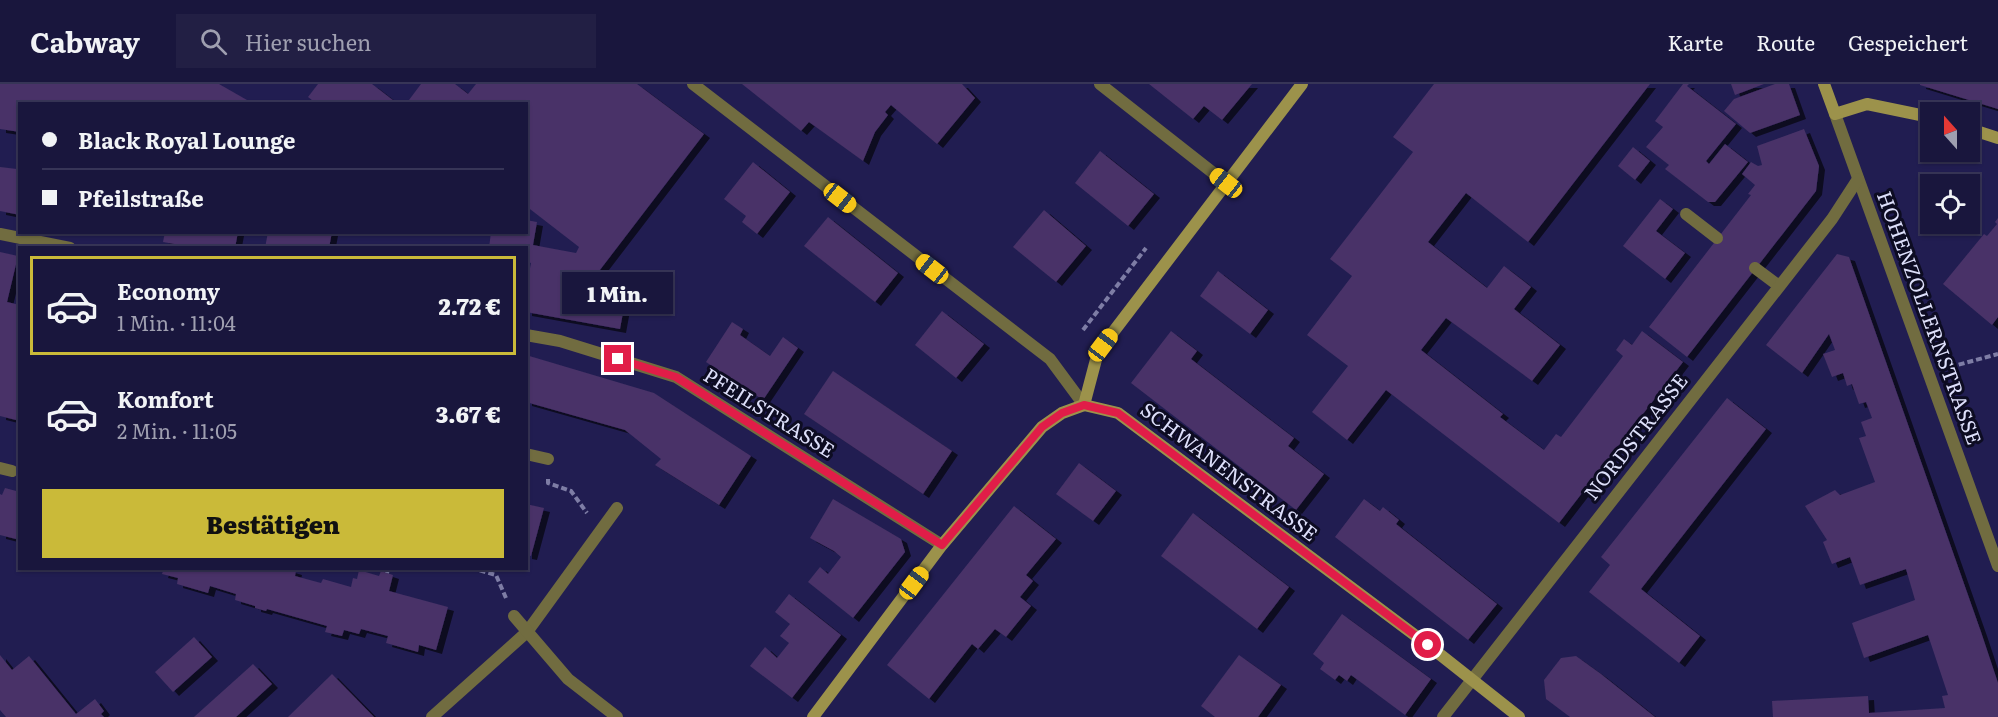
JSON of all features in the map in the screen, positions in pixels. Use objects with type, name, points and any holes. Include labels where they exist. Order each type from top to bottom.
[{"type":"main road","points":[[813,717],[942,545],[1042,427],[1062,413],[1084,405],[1098,352],[1302,84]]},
{"type":"main road","name":"HOHENZOLLERNSTRASSE","points":[[1824,84],[1835,114]]},
{"type":"main road","points":[[1835,114],[1867,104],[1920,115]]},
{"type":"main road","points":[[1980,132],[1998,138]]},
{"type":"main road","name":"SCHWANENSTRASSE","points":[[1084,405],[1118,413],[1428,645],[1519,717]]},
{"type":"street","points":[[693,84],[1050,359],[1084,405]]},
{"type":"street","points":[[1100,84],[1226,183]]},
{"type":"street","name":"HOHENZOLLERNSTRASSE","points":[[1835,114],[1998,566]]},
{"type":"street","name":"NORDSTRASSE","points":[[1443,717],[1832,219],[1858,179]]},
{"type":"street","points":[[1686,214],[1717,238]]},
{"type":"street","points":[[0,234],[60,246]]},
{"type":"street","points":[[1755,268],[1779,286]]},
{"type":"street","name":"PFEILSTRASSE","points":[[528,335],[561,341],[676,377],[942,545]]},
{"type":"street","points":[[528,454],[548,459]]},
{"type":"street","points":[[432,717],[527,632],[617,508]]},
{"type":"street","points":[[514,616],[568,679],[617,717]]},
{"type":"path","points":[[1929,374],[1998,354]]},
{"type":"path","points":[[548,459],[548,483],[571,491],[580,506],[602,529]]},
{"type":"path","points":[[478,570],[496,575],[514,616]]},
{"type":"building","points":[[0,84],[219,84],[250,102],[18,102],[18,132],[0,129]]},
{"type":"building","points":[[318,84],[372,84],[395,102],[314,102],[308,97]]},
{"type":"building","points":[[421,84],[455,84],[468,94],[476,84],[637,84],[704,134],[593,279],[628,285],[620,329],[528,312],[528,278],[531,263],[528,262],[528,246],[489,246],[491,234],[528,234],[528,220],[537,222],[533,245],[576,253],[579,247],[528,208],[528,102],[408,102]]},
{"type":"building","points":[[742,84],[962,84],[975,98],[937,144],[891,105],[885,112],[888,115],[875,132],[863,161],[809,122],[801,131]]},
{"type":"building","points":[[1149,84],[1252,84],[1222,120],[1204,106],[1193,119]]},
{"type":"building","points":[[1434,84],[1650,84],[1528,242],[1466,193],[1428,242],[1487,288],[1504,266],[1531,287],[1514,309],[1560,345],[1532,381],[1446,318],[1421,350],[1503,414],[1500,417],[1544,450],[1556,434],[1561,437],[1623,356],[1616,350],[1624,339],[1632,345],[1642,331],[1683,362],[1559,523],[1386,390],[1347,440],[1312,412],[1348,366],[1307,335],[1352,276],[1330,259],[1413,152],[1393,137]]},
{"type":"building","points":[[1683,84],[1689,84],[1687,86],[1736,124],[1706,161],[1709,164],[1725,144],[1748,162],[1715,202],[1708,202],[1665,169],[1669,165],[1646,147],[1663,127],[1655,121]]},
{"type":"building","points":[[1731,84],[1764,84],[1735,95]]},
{"type":"building","points":[[1775,84],[1789,84],[1800,115],[1750,133],[1724,111],[1734,99]]},
{"type":"building","points":[[1998,84],[1998,109],[1980,102],[1920,85]]},
{"type":"building","points":[[1804,129],[1819,166],[1816,191],[1687,357],[1649,327],[1751,195],[1748,194],[1755,185],[1742,174],[1751,162],[1758,166],[1762,165],[1757,146]]},
{"type":"building","points":[[1633,147],[1650,161],[1635,180],[1618,166]]},
{"type":"building","points":[[1100,151],[1154,194],[1128,226],[1075,183]]},
{"type":"building","points":[[753,162],[790,192],[757,234],[742,222],[746,216],[724,199]]},
{"type":"building","points":[[18,164],[18,215],[0,211],[0,167],[17,169]]},
{"type":"building","points":[[1660,199],[1673,209],[1656,231],[1685,253],[1665,279],[1623,246]]},
{"type":"building","points":[[1044,210],[1086,246],[1056,282],[1013,247]]},
{"type":"building","points":[[828,217],[898,273],[875,302],[804,246]]},
{"type":"building","points":[[1998,218],[1998,317],[1992,325],[1943,284],[1984,234],[1987,236],[1997,224],[1995,222]]},
{"type":"building","points":[[165,234],[238,234],[235,246],[186,246],[163,242]]},
{"type":"building","points":[[268,234],[332,234],[329,246],[265,246]]},
{"type":"building","points":[[0,252],[18,256],[7,302],[18,305],[18,420],[0,416]]},
{"type":"building","points":[[1837,254],[1849,257],[1981,632],[1998,683],[1998,717],[1773,717],[1772,701],[1868,696],[1869,713],[1945,708],[1942,696],[1948,695],[1928,635],[1864,658],[1852,623],[1915,600],[1906,569],[1860,585],[1850,557],[1832,564],[1823,542],[1827,540],[1805,506],[1835,490],[1840,495],[1875,482],[1859,438],[1866,436],[1861,422],[1872,418],[1866,402],[1859,404],[1852,384],[1847,386],[1843,373],[1832,377],[1823,354],[1835,350],[1829,334],[1802,373],[1766,345]]},
{"type":"building","points":[[1218,271],[1268,310],[1250,334],[1200,296]]},
{"type":"building","points":[[942,311],[984,344],[956,378],[915,345]]},
{"type":"building","points":[[732,322],[743,329],[740,335],[770,356],[783,337],[798,348],[763,400],[706,362]]},
{"type":"building","points":[[1171,331],[1197,351],[1191,359],[1294,438],[1288,446],[1324,474],[1296,510],[1131,383]]},
{"type":"building","points":[[528,356],[654,393],[751,456],[719,505],[655,465],[661,459],[625,430],[528,403]]},
{"type":"building","points":[[833,371],[952,451],[923,494],[804,414]]},
{"type":"building","points":[[1727,398],[1766,429],[1641,589],[1700,636],[1679,663],[1589,592],[1610,565],[1601,557]]},
{"type":"building","points":[[1079,463],[1116,491],[1093,521],[1056,494]]},
{"type":"building","points":[[5,488],[18,491],[18,540],[0,535],[0,494],[2,495]]},
{"type":"building","points":[[833,499],[901,539],[905,552],[853,618],[808,582],[820,567],[828,574],[841,557],[810,538]]},
{"type":"building","points":[[1364,499],[1380,511],[1383,507],[1399,520],[1396,524],[1497,604],[1468,640],[1335,537]]},
{"type":"building","points":[[528,504],[544,508],[531,556],[528,555]]},
{"type":"building","points":[[1014,506],[1056,539],[1026,575],[1033,581],[1020,597],[1031,606],[1006,637],[995,629],[978,649],[972,644],[929,699],[887,665]]},
{"type":"building","points":[[1193,513],[1289,587],[1257,629],[1161,556]]},
{"type":"building","points":[[163,570],[293,570],[296,571],[295,576],[321,583],[323,579],[351,587],[353,578],[357,579],[359,570],[379,576],[381,571],[393,575],[389,591],[448,607],[436,650],[419,645],[418,652],[386,643],[388,636],[361,629],[359,634],[344,630],[342,636],[325,632],[327,626],[267,609],[266,611],[255,608],[255,606],[235,600],[236,594],[210,586],[208,593],[177,584],[178,578],[162,574]]},
{"type":"building","points":[[789,594],[841,635],[792,698],[750,666],[765,647],[777,658],[789,643],[780,636],[790,624],[775,612]]},
{"type":"building","points":[[1342,614],[1431,679],[1405,715],[1351,675],[1347,681],[1339,675],[1335,680],[1320,669],[1324,663],[1313,654]]},
{"type":"building","points":[[194,637],[212,657],[173,692],[155,672]]},
{"type":"building","points":[[0,655],[12,670],[29,656],[76,714],[95,699],[104,711],[101,714],[104,717],[6,717],[0,710]]},
{"type":"building","points":[[1239,655],[1281,685],[1258,717],[1215,717],[1201,706]]},
{"type":"building","points":[[1576,656],[1655,717],[1570,717],[1546,699],[1544,680],[1561,658]]},
{"type":"building","points":[[253,664],[272,684],[236,717],[194,717]]},
{"type":"building","points":[[332,674],[374,717],[288,717]]},
{"type":"route","points":[[618,359],[676,377],[942,545],[1042,427],[1062,413],[1084,405],[1118,413],[1428,645]]}]
